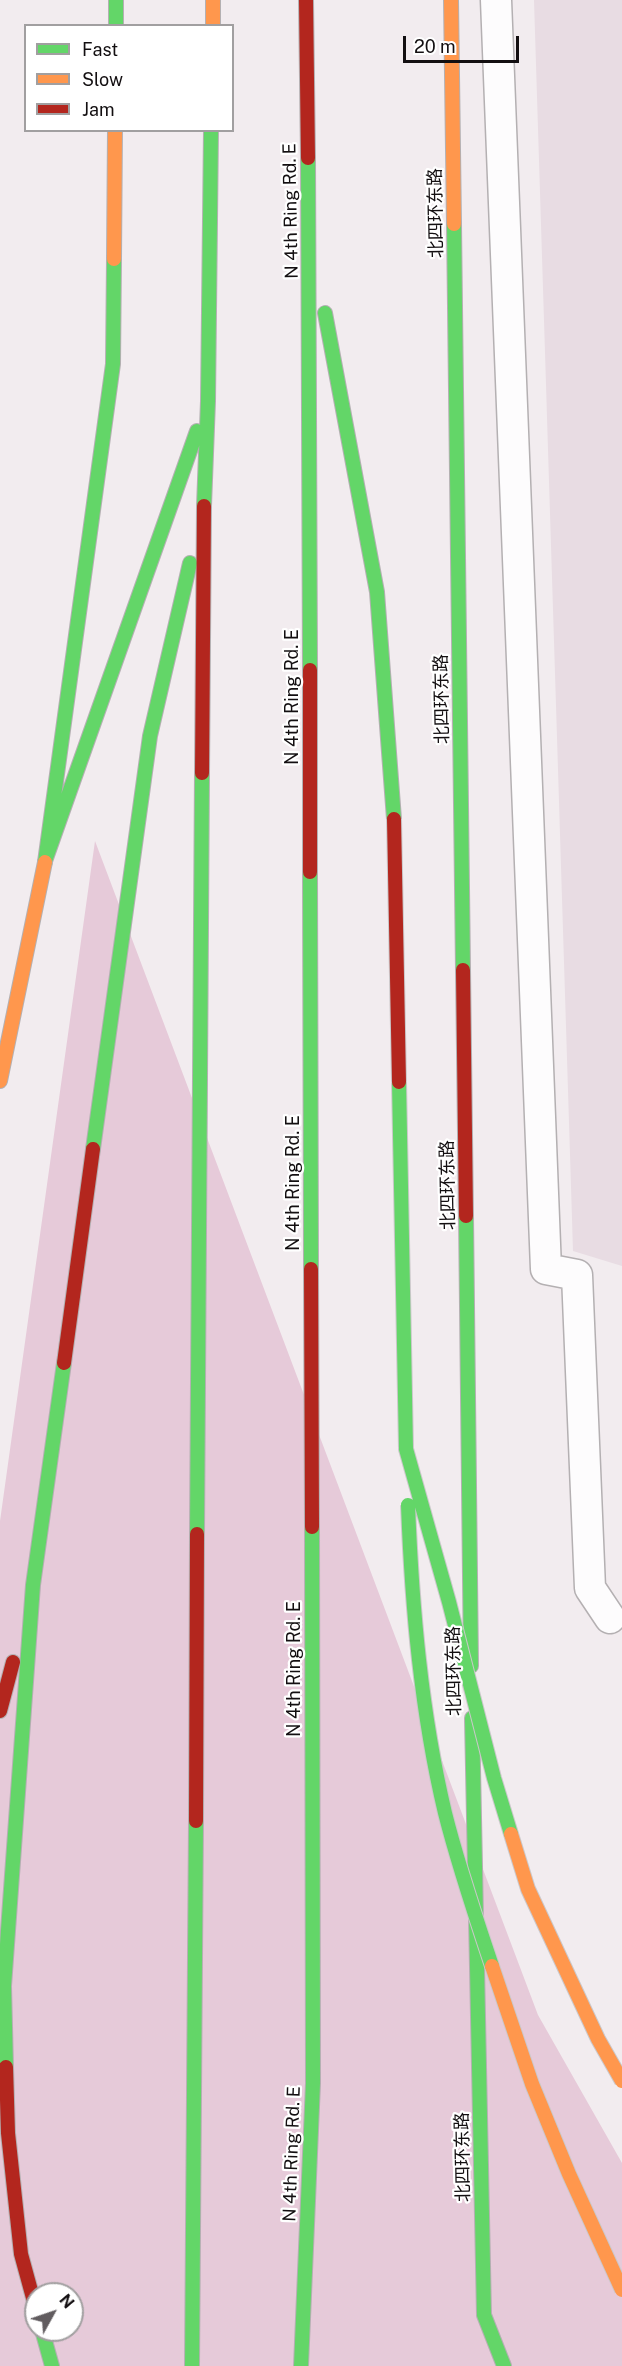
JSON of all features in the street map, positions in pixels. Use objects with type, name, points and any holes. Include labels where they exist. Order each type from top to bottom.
[{"type":"main road","points":[[116,0],[116,24]]},
{"type":"main road","points":[[213,0],[213,24]]},
{"type":"main road","name":"N 4th Ring Rd. E","points":[[301,2366],[313,2082],[309,232],[306,0]]},
{"type":"main road","name":"北四环东路","points":[[451,0],[473,1753],[484,2315],[504,2366]]},
{"type":"main road","points":[[0,1081],[45,861],[113,364],[115,132]]},
{"type":"main road","points":[[192,2366],[204,503],[208,401],[211,132]]},
{"type":"main road","points":[[309,232],[377,592],[394,819],[406,1449],[412,1601],[424,1702],[445,1812],[464,1881],[532,2084],[569,2174],[622,2289]]},
{"type":"main road","points":[[45,861],[208,401]]},
{"type":"main road","points":[[29,2282],[21,2254],[8,2133],[4,1986],[33,1585],[150,736],[204,503]]},
{"type":"main road","points":[[406,1449],[449,1602],[494,1779],[528,1889],[598,2039],[622,2081]]},
{"type":"main road","points":[[0,1711],[33,1585]]},
{"type":"main road","points":[[45,2342],[52,2366]]},
{"type":"street","points":[[496,0],[546,1269],[577,1275],[590,1588],[610,1618]]},
{"type":"shaded area","points":[[534,0],[622,0],[622,1266],[573,1251]]},
{"type":"shaded area","points":[[95,841],[538,2015],[622,2163],[622,2366],[0,2366],[0,1521]]},
{"type":"traffic: fast","points":[[116,0],[116,24]]},
{"type":"traffic: fast","points":[[204,506],[208,401],[211,132]]},
{"type":"traffic: fast","points":[[308,158],[310,670]]},
{"type":"traffic: fast","points":[[454,224],[463,970]]},
{"type":"traffic: fast","points":[[45,862],[113,364],[114,259]]},
{"type":"traffic: fast","points":[[325,313],[377,592],[394,819]]},
{"type":"traffic: fast","points":[[45,861],[197,431]]},
{"type":"traffic: fast","points":[[93,1149],[150,736],[190,563]]},
{"type":"traffic: fast","points":[[197,1534],[202,773]]},
{"type":"traffic: fast","points":[[310,872],[311,1269]]},
{"type":"traffic: fast","points":[[399,1082],[406,1449],[511,1834]]},
{"type":"traffic: fast","points":[[466,1216],[471,1666]]},
{"type":"traffic: fast","points":[[6,2067],[4,1986],[33,1585],[64,1363]]},
{"type":"traffic: fast","points":[[408,1505],[415,1621],[430,1737],[450,1832],[492,1966]]},
{"type":"traffic: fast","points":[[301,2366],[313,2083],[312,1527]]},
{"type":"traffic: fast","points":[[472,1718],[484,2315],[504,2366]]},
{"type":"traffic: fast","points":[[192,2366],[196,1821]]},
{"type":"traffic: fast","points":[[45,2342],[52,2366]]},
{"type":"traffic: slow","points":[[213,0],[213,24]]},
{"type":"traffic: slow","points":[[451,0],[454,224]]},
{"type":"traffic: slow","points":[[114,259],[115,132]]},
{"type":"traffic: slow","points":[[0,1081],[45,862]]},
{"type":"traffic: slow","points":[[511,1834],[528,1889],[598,2039],[622,2081]]},
{"type":"traffic: slow","points":[[492,1966],[532,2084],[569,2174],[622,2290]]},
{"type":"traffic: jam","points":[[306,0],[308,158]]},
{"type":"traffic: jam","points":[[202,773],[204,506]]},
{"type":"traffic: jam","points":[[310,670],[310,872]]},
{"type":"traffic: jam","points":[[394,819],[399,1082]]},
{"type":"traffic: jam","points":[[463,970],[466,1216]]},
{"type":"traffic: jam","points":[[64,1363],[93,1149]]},
{"type":"traffic: jam","points":[[311,1269],[312,1527]]},
{"type":"traffic: jam","points":[[196,1821],[197,1534]]},
{"type":"traffic: jam","points":[[0,1711],[13,1662]]},
{"type":"traffic: jam","points":[[6,2067],[8,2133],[21,2254],[29,2282]]}]
